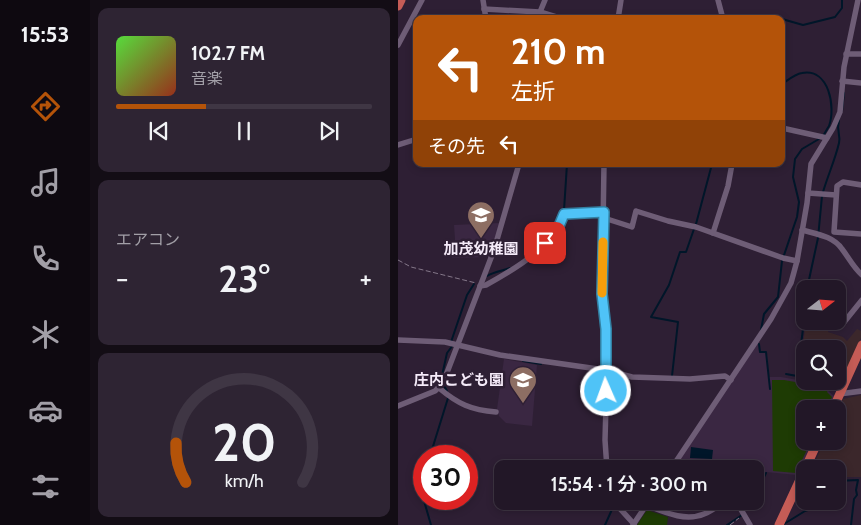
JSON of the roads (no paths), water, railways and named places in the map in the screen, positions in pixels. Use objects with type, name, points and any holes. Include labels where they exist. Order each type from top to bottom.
[{"type":"highway","points":[[398,6],[401,0]]},
{"type":"highway","points":[[837,400],[862,345]]},
{"type":"highway","points":[[779,525],[796,489]]},
{"type":"street","points":[[414,15],[422,0]]},
{"type":"street","points":[[483,0],[485,15]]},
{"type":"street","points":[[540,12],[545,0]]},
{"type":"street","points":[[619,15],[621,0]]},
{"type":"street","points":[[718,0],[722,15]]},
{"type":"street","points":[[677,460],[771,320],[791,282],[797,261],[811,164],[823,137],[833,128],[840,112],[858,0]]},
{"type":"street","points":[[484,9],[540,12],[550,15]]},
{"type":"street","points":[[398,45],[413,17]]},
{"type":"street","points":[[848,54],[862,54]]},
{"type":"street","points":[[844,81],[862,83]]},
{"type":"street","points":[[785,129],[823,137]]},
{"type":"street","points":[[398,146],[413,141]]},
{"type":"street","points":[[398,406],[441,385],[453,343],[481,285],[494,250],[518,167]]},
{"type":"street","points":[[604,167],[602,294],[606,329],[607,460]]},
{"type":"street","points":[[713,233],[728,186],[731,167]]},
{"type":"street","points":[[862,185],[843,182],[837,186],[834,232],[862,234]]},
{"type":"street","points":[[808,193],[836,195]]},
{"type":"street","points":[[481,285],[496,280],[520,266],[532,256],[556,231],[564,214],[604,215],[632,227],[636,211],[668,221],[695,226],[783,258],[797,261]]},
{"type":"street","points":[[802,230],[818,234],[842,247],[847,258],[862,275]]},
{"type":"street","points":[[846,320],[862,300]]},
{"type":"street","points":[[398,340],[434,340],[453,343],[530,360],[606,371],[632,377],[672,379],[724,376],[731,380]]},
{"type":"street","points":[[441,385],[453,400],[479,411],[496,412]]},
{"type":"street","points":[[839,394],[862,391]]},
{"type":"street","points":[[621,510],[634,524],[643,510]]},
{"type":"street","points":[[662,510],[689,517],[707,513],[712,510]]},
{"type":"street","points":[[741,510],[750,525]]},
{"type":"water","points":[[691,447],[713,450],[712,459],[690,458]]},
{"type":"waterway","points":[[785,20],[803,25],[835,17],[842,8],[842,0]]},
{"type":"waterway","points":[[785,82],[802,73],[811,73],[819,76],[824,83],[828,90],[832,109],[829,126],[823,136]]},
{"type":"waterway","points":[[842,111],[844,93]]},
{"type":"waterway","points":[[823,192],[839,143],[839,120]]},
{"type":"waterway","points":[[761,330],[764,314],[778,297],[782,261],[797,217],[799,202],[793,177],[795,159],[802,149],[819,139]]},
{"type":"waterway","points":[[562,213],[564,210],[567,167]]},
{"type":"waterway","points":[[696,224],[711,167]]},
{"type":"waterway","points":[[809,280],[818,238],[822,196]]},
{"type":"waterway","points":[[672,376],[678,322],[651,317],[669,285],[680,252],[686,252],[694,229]]},
{"type":"waterway","points":[[487,276],[510,268]]},
{"type":"waterway","points":[[451,342],[467,295],[474,284]]},
{"type":"waterway","points":[[786,374],[797,376],[803,330]]},
{"type":"waterway","points":[[759,344],[760,352],[766,352],[770,389]]},
{"type":"waterway","points":[[447,391],[441,380],[447,353],[453,345]]},
{"type":"waterway","points":[[523,361],[541,364]]},
{"type":"waterway","points":[[433,445],[448,398]]},
{"type":"waterway","points":[[764,477],[766,473]]},
{"type":"waterway","points":[[846,481],[858,480],[851,525]]},
{"type":"waterway","points":[[427,510],[431,525]]},
{"type":"waterway","points":[[605,525],[612,510]]},
{"type":"waterway","points":[[784,524],[808,510]]},
{"type":"waterway","points":[[727,525],[742,515]]},
{"type":"place","name":"加茂幼稚園","points":[[481,239]]},
{"type":"place","name":"庄内こども園","points":[[523,404]]}]
